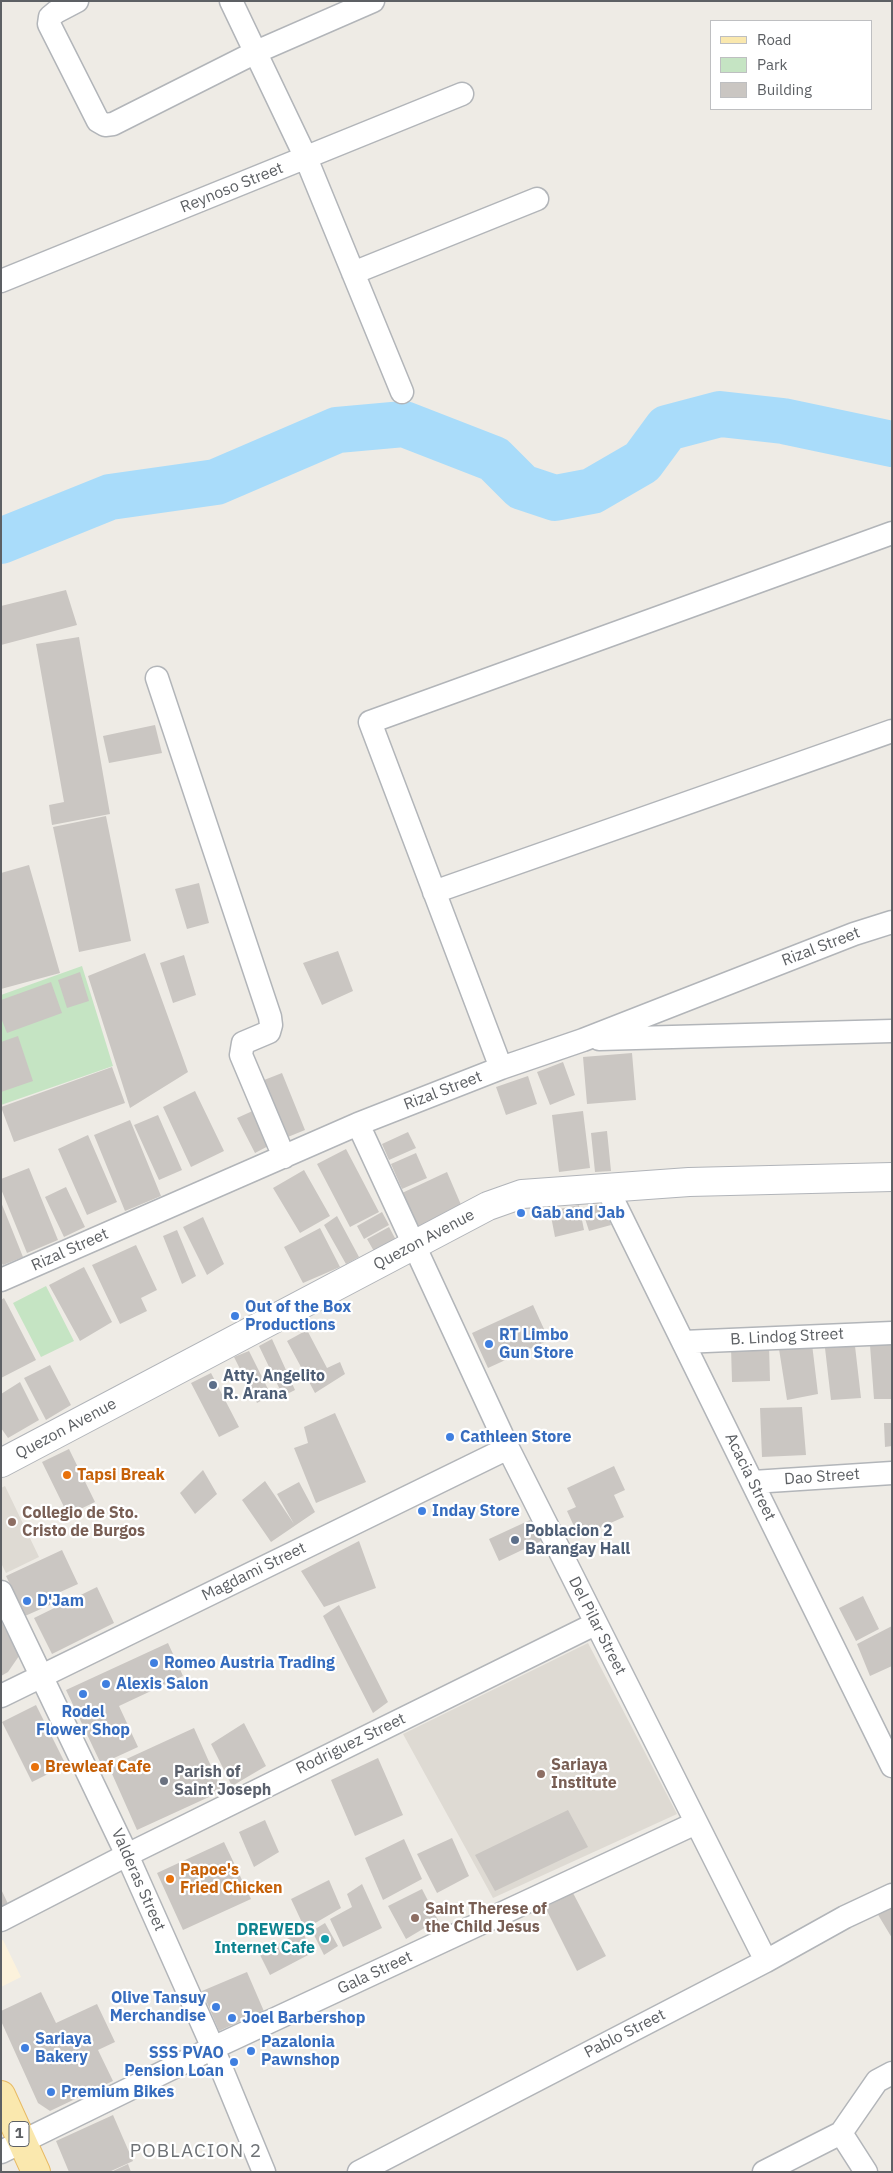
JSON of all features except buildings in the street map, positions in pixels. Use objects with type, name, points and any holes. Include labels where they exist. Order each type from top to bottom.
[{"type":"main road","name":"1","points":[[1,2095],[12,2147],[36,2172]]},
{"type":"street","points":[[77,1],[56,12],[50,17],[49,24],[98,121],[105,125],[113,124],[256,52],[373,1]]},
{"type":"street","points":[[231,1],[306,158],[402,392]]},
{"type":"street","name":"Reynoso Street","points":[[1,281],[462,94]]},
{"type":"street","points":[[353,273],[537,199]]},
{"type":"street","points":[[500,1068],[370,722],[892,533]]},
{"type":"street","points":[[157,678],[270,1016],[271,1025],[269,1032],[243,1043],[241,1055],[284,1156]]},
{"type":"street","points":[[434,892],[892,731]]},
{"type":"street","name":"Rizal Street","points":[[1,1280],[358,1124],[500,1068],[584,1040],[854,934],[892,922]]},
{"type":"street","points":[[584,1040],[892,1031]]},
{"type":"street","name":"Del Pilar Street","points":[[358,1124],[508,1448],[766,1962]]},
{"type":"street","name":"Quezon Avenue","points":[[1,1463],[488,1206],[522,1194],[689,1182],[892,1177]]},
{"type":"street","name":"Acacia Street","points":[[607,1188],[892,1766]]},
{"type":"street","name":"B. Lindog Street","points":[[683,1342],[892,1333]]},
{"type":"street","name":"Magdami Street","points":[[1,1696],[508,1448]]},
{"type":"street","name":"Dao Street","points":[[753,1482],[892,1473]]},
{"type":"street","name":"Valderas Street","points":[[1,1592],[127,1855],[214,2048],[264,2172]]},
{"type":"street","name":"Rodriguez Street","points":[[1,1920],[127,1855],[595,1624]]},
{"type":"street","name":"Gala Street","points":[[12,2147],[214,2048],[696,1823]]},
{"type":"street","name":"Pablo Street","points":[[359,2172],[766,1962],[845,1917],[892,1895]]},
{"type":"street","points":[[764,2172],[840,2133],[877,2081],[892,2073]]},
{"type":"street","points":[[840,2133],[866,2172]]},
{"type":"shaded area","name":"Collegio de Sto. Cristo de Burgos","points":[[5,1486],[39,1557],[6,1573],[1,1563],[1,1488]]},
{"type":"shaded area","name":"Sariaya Institute","points":[[588,1643],[677,1814],[493,1898],[403,1734]]},
{"type":"shaded area","points":[[3,1940],[21,1977],[1,1987],[1,1941]]},
{"type":"green space","points":[[82,966],[113,1066],[1,1105],[1,995]]},
{"type":"green space","points":[[46,1286],[74,1341],[41,1357],[13,1303]]},
{"type":"waterway","points":[[1,541],[110,497],[216,482],[337,430],[404,424],[494,459],[522,487],[555,498],[592,491],[642,462],[667,428],[720,414],[783,421],[892,444]]},
{"type":"place","name":"Gab and Jab","points":[[521,1213]]},
{"type":"place","name":"Out of the Box Productions","points":[[235,1316]]},
{"type":"place","name":"RT Limbo Gun Store","points":[[489,1344]]},
{"type":"place","name":"Atty. Angelito R. Arana","points":[[213,1385]]},
{"type":"place","name":"Cathleen Store","points":[[450,1437]]},
{"type":"place","name":"Tapsi Break","points":[[67,1475]]},
{"type":"place","name":"Inday Store","points":[[422,1511]]},
{"type":"place","name":"Collegio de Sto. Cristo de Burgos","points":[[12,1522]]},
{"type":"place","name":"Poblacion 2 Barangay Hall","points":[[515,1540]]},
{"type":"place","name":"D'Jam","points":[[27,1601]]},
{"type":"place","name":"Romeo Austria Trading","points":[[154,1663]]},
{"type":"place","name":"Alexis Salon","points":[[106,1684]]},
{"type":"place","name":"Rodel Flower Shop","points":[[83,1694]]},
{"type":"place","name":"Brewleaf Cafe","points":[[35,1767]]},
{"type":"place","name":"Sariaya Institute","points":[[541,1774]]},
{"type":"place","name":"Parish of Saint Joseph","points":[[164,1781]]},
{"type":"place","name":"Papoe's Fried Chicken","points":[[170,1879]]},
{"type":"place","name":"Saint Therese of the Child Jesus","points":[[415,1918]]},
{"type":"place","name":"DREWEDS Internet Cafe","points":[[325,1939]]},
{"type":"place","name":"Olive Tansuy Merchandise","points":[[216,2007]]},
{"type":"place","name":"Joel Barbershop","points":[[232,2018]]},
{"type":"place","name":"Sariaya Bakery","points":[[25,2048]]},
{"type":"place","name":"Pazalonia Pawnshop","points":[[251,2051]]},
{"type":"place","name":"SSS PVAO Pension Loan","points":[[234,2062]]},
{"type":"place","name":"Premium Bikes","points":[[51,2092]]},
{"type":"district","name":"POBLACION 2","points":[[196,2152]]}]
